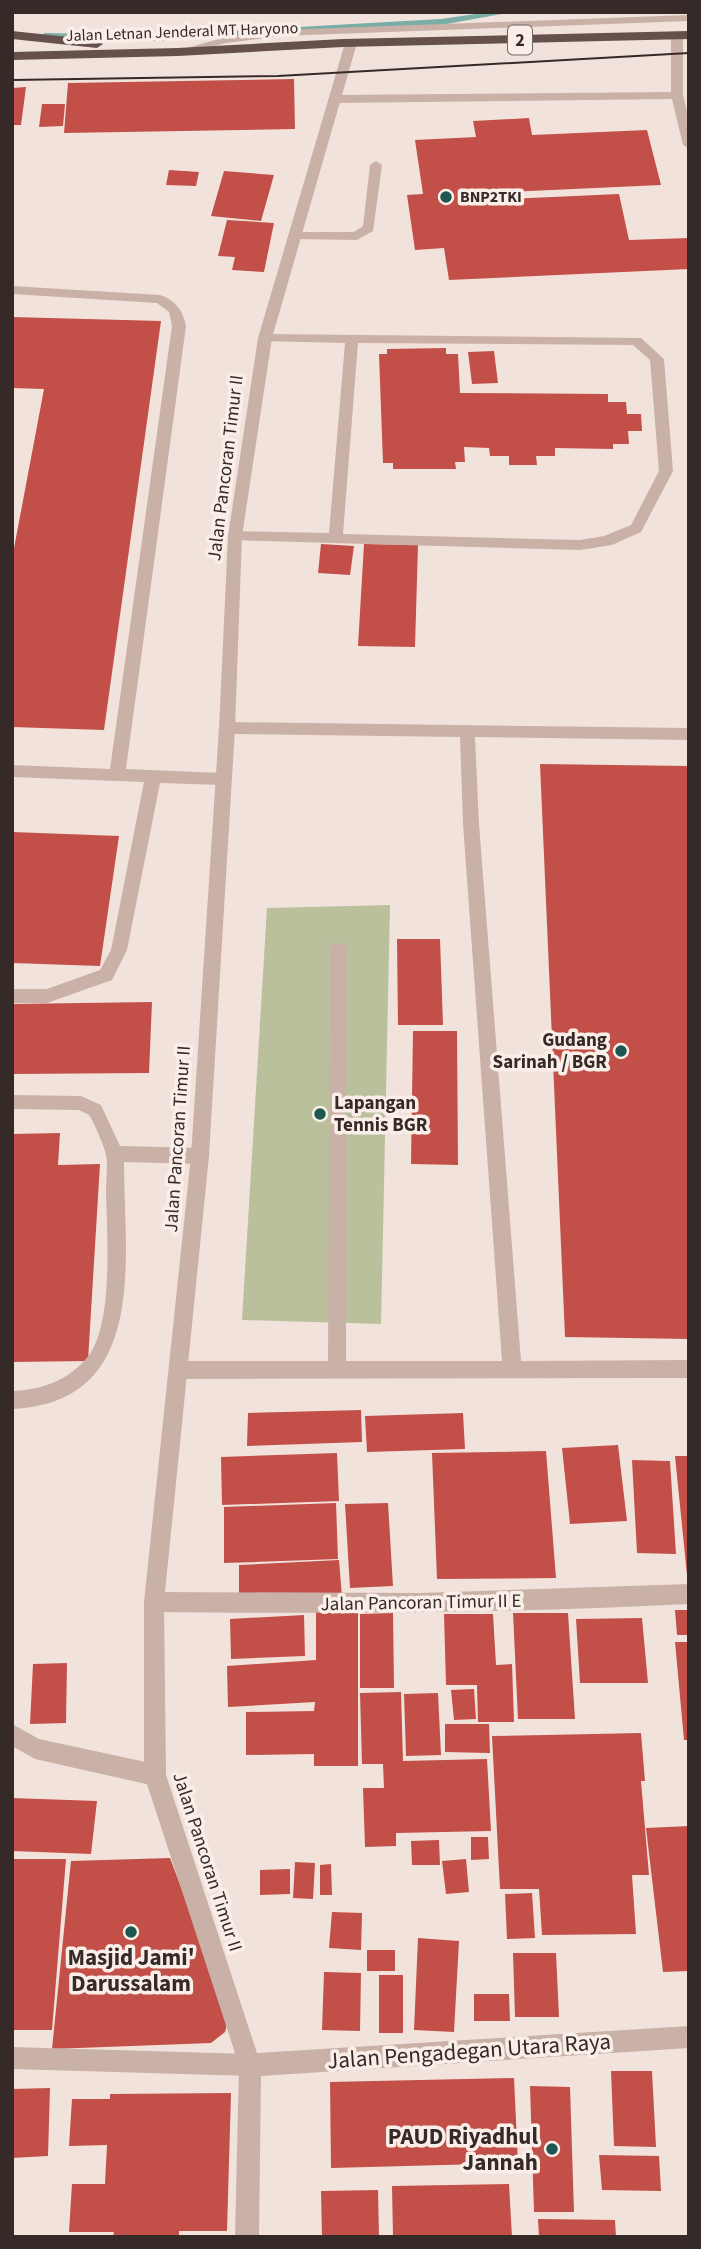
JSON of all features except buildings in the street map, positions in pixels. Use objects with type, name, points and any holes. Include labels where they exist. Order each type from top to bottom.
[{"type":"highway","name":"2","points":[[12,35],[178,52]]},
{"type":"highway","name":"Jalan Letnan Jenderal MT Haryono","points":[[12,56],[178,52],[351,43],[683,35]]},
{"type":"street","points":[[178,52],[226,40],[281,33],[689,18]]},
{"type":"street","points":[[683,35],[677,94],[689,145]]},
{"type":"street","name":"Jalan Pancoran Timur II","points":[[247,2237],[250,2065],[155,1775],[153,1602],[180,1370],[200,1156],[227,728],[235,536],[264,338],[351,43]]},
{"type":"street","points":[[334,99],[677,94]]},
{"type":"street","points":[[294,236],[357,236],[365,233],[369,229],[376,165]]},
{"type":"street","points":[[12,290],[160,299],[171,305],[178,314],[177,340],[117,775]]},
{"type":"street","points":[[235,536],[580,545],[607,541],[636,528],[666,471],[657,359],[636,341],[264,338]]},
{"type":"street","points":[[336,538],[352,339]]},
{"type":"street","points":[[227,728],[689,734]]},
{"type":"street","points":[[467,732],[471,824],[512,1370]]},
{"type":"street","points":[[12,771],[222,779]]},
{"type":"street","points":[[12,996],[47,996],[106,975],[120,950],[153,776]]},
{"type":"street","points":[[337,1369],[338,948]]},
{"type":"street","points":[[12,1102],[81,1103],[95,1110],[115,1154],[114,1307],[104,1348],[87,1370],[54,1394],[27,1400],[12,1400]]},
{"type":"street","points":[[115,1154],[200,1156]]},
{"type":"street","points":[[180,1370],[689,1369]]},
{"type":"street","name":"Jalan Pancoran Timur II E","points":[[153,1602],[405,1604],[586,1601],[689,1594]]},
{"type":"street","points":[[12,1734],[35,1749],[155,1775]]},
{"type":"street","name":"Jalan Pengadegan Utara Raya","points":[[12,2059],[250,2065],[689,2037]]},
{"type":"green space","name":"Lapangan Tennis BGR","points":[[390,905],[381,1324],[242,1320],[267,908]]},
{"type":"waterway","points":[[45,36],[153,38],[441,22],[509,12]]},
{"type":"tram line","points":[[12,80],[278,76],[689,53]]},
{"type":"place","name":"BNP2TKI","points":[[446,197]]},
{"type":"place","name":"Gudang Sarinah / BGR","points":[[621,1051]]},
{"type":"place","name":"Lapangan Tennis BGR","points":[[320,1114]]},
{"type":"place","name":"Masjid Jami' Darussalam","points":[[131,1932]]},
{"type":"place","name":"PAUD Riyadhul Jannah","points":[[552,2149]]}]
